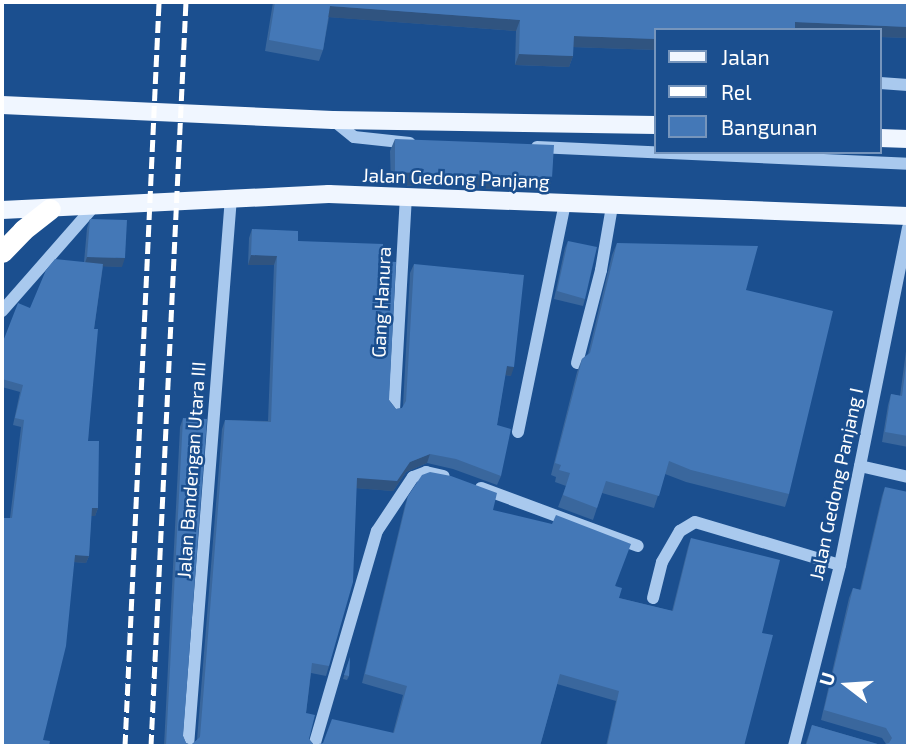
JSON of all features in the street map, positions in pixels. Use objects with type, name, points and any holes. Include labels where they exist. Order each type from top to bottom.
[{"type":"highway","points":[[2,252],[23,230],[50,209]]},
{"type":"main road","points":[[2,105],[333,120],[654,125]]},
{"type":"main road","points":[[882,138],[908,139]]},
{"type":"main road","name":"Jalan Gedong Panjang","points":[[2,210],[329,194],[908,216]]},
{"type":"street","points":[[882,83],[908,85]]},
{"type":"street","points":[[333,120],[354,137],[418,143]]},
{"type":"street","points":[[523,146],[654,152]]},
{"type":"street","points":[[694,154],[908,164]]},
{"type":"street","name":"Jalan Bandengan Utara III","points":[[188,746],[231,197]]},
{"type":"street","name":"Gang Hanura","points":[[394,410],[406,197]]},
{"type":"street","points":[[518,432],[565,204]]},
{"type":"street","points":[[2,311],[95,205]]},
{"type":"street","points":[[577,363],[601,270],[612,206]]},
{"type":"street","name":"Jalan Gedong Panjang I","points":[[794,746],[804,725],[840,565],[908,228]]},
{"type":"street","points":[[860,466],[908,477]]},
{"type":"street","points":[[314,746],[377,531],[413,477],[426,472],[450,477],[638,546]]},
{"type":"street","points":[[653,598],[662,562],[680,531],[695,522],[840,565]]},
{"type":"building","points":[[275,2],[908,2],[908,27],[795,22],[795,28],[654,28],[654,39],[574,36],[573,56],[519,54],[520,20],[330,6],[323,50],[269,40]]},
{"type":"building","points":[[395,139],[554,145],[552,178],[395,172]]},
{"type":"building","points":[[90,219],[127,220],[125,258],[87,257]]},
{"type":"building","points":[[252,229],[298,231],[298,241],[383,244],[383,261],[396,262],[389,400],[396,409],[402,408],[406,401],[414,264],[524,275],[514,367],[507,366],[497,425],[511,429],[501,476],[456,459],[430,454],[410,462],[397,481],[357,478],[353,582],[329,666],[312,663],[306,713],[315,715],[309,739],[314,745],[323,743],[332,719],[394,733],[407,686],[365,674],[408,496],[422,475],[430,472],[451,476],[497,493],[493,510],[552,524],[556,515],[631,544],[615,586],[622,588],[619,598],[673,611],[691,538],[780,560],[762,633],[773,635],[744,746],[607,746],[619,691],[560,674],[540,746],[166,746],[183,418],[207,419],[183,736],[186,743],[191,745],[200,737],[225,420],[271,422],[277,256],[251,255]]},
{"type":"building","points":[[568,241],[597,247],[585,299],[557,291]]},
{"type":"building","points":[[617,243],[758,246],[746,290],[833,311],[789,494],[691,470],[669,461],[659,496],[606,481],[597,508],[563,495],[570,473],[559,470],[561,465],[555,463],[582,359],[590,353]]},
{"type":"building","points":[[55,259],[103,264],[94,329],[98,329],[88,441],[99,441],[98,508],[92,508],[89,556],[75,555],[66,646],[43,740],[50,741],[49,746],[2,746],[2,518],[12,518],[24,420],[15,418],[23,385],[2,379],[2,344],[18,303],[30,308],[46,270]]},
{"type":"building","points":[[908,349],[908,436],[885,432],[891,394],[902,396]]},
{"type":"building","points":[[885,487],[908,492],[908,746],[806,746],[812,725],[881,745],[889,743],[892,738],[886,728],[824,710],[853,588],[861,590]]},
{"type":"building","points":[[350,657],[349,676],[344,675]]},
{"type":"railway","points":[[125,746],[159,2]]},
{"type":"railway","points":[[151,746],[186,2]]}]
